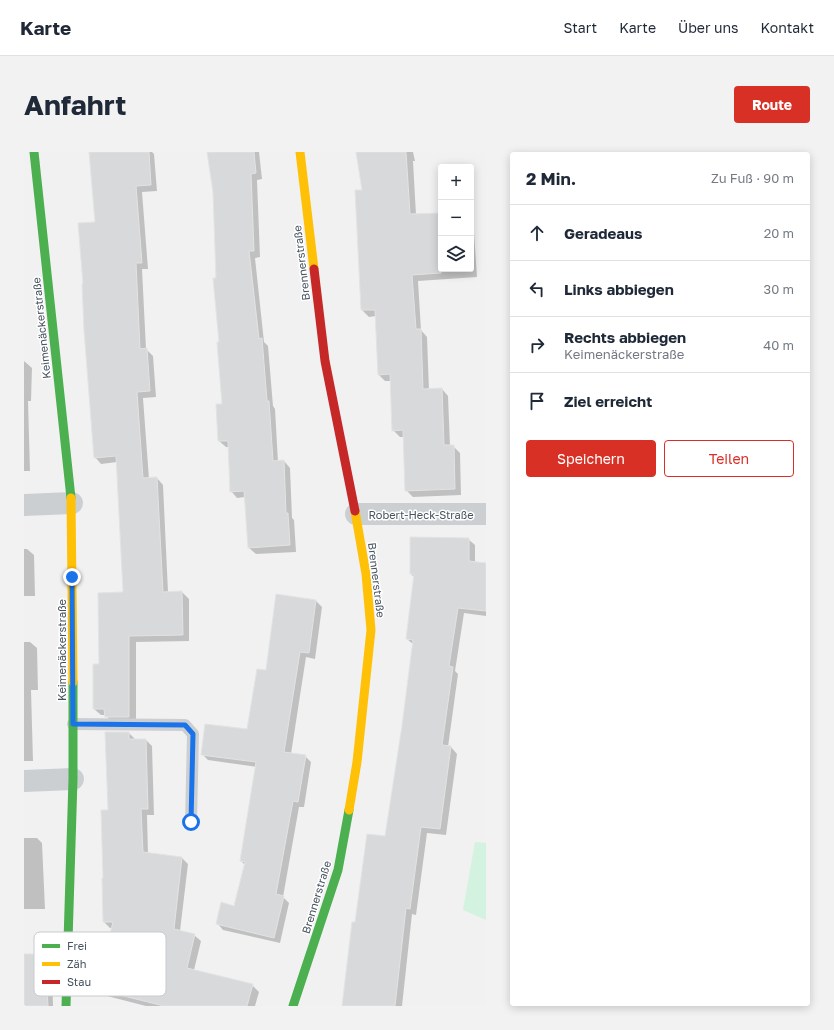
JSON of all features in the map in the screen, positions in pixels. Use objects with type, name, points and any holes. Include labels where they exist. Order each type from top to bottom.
[{"type":"street","name":"Keimenäckerstraße","points":[[34,152],[72,503],[73,779],[68,932]]},
{"type":"street","name":"Brennerstraße","points":[[293,1006],[338,870],[357,762],[371,630],[366,574],[356,514],[325,361],[300,152]]},
{"type":"street","points":[[24,505],[72,503]]},
{"type":"street","name":"Robert-Heck-Straße","points":[[356,514],[486,514]]},
{"type":"street","points":[[24,781],[73,779]]},
{"type":"street","name":"Keimenäckerstraße","points":[[66,996],[66,1006]]},
{"type":"lane","points":[[73,724],[185,725],[193,734],[191,822]]},
{"type":"green space","points":[[475,842],[486,843],[486,920],[463,910]]},
{"type":"building","points":[[89,152],[149,152],[151,185],[136,186],[142,263],[136,263],[140,349],[147,348],[150,391],[137,392],[143,478],[157,477],[163,592],[182,591],[183,635],[129,636],[129,717],[105,717],[104,709],[93,709],[93,664],[99,664],[98,593],[123,592],[116,456],[94,458],[84,330],[83,284],[78,223],[95,222]]},
{"type":"building","points":[[207,152],[254,152],[256,173],[251,174],[254,251],[249,251],[259,339],[262,338],[267,401],[269,401],[273,461],[284,460],[286,513],[288,513],[290,545],[248,548],[244,491],[230,492],[228,441],[218,441],[216,404],[222,404],[217,342],[219,342],[213,278],[216,278],[213,192]]},
{"type":"building","points":[[356,152],[406,152],[410,214],[438,213],[438,272],[441,273],[412,275],[416,329],[421,329],[423,389],[442,388],[444,445],[454,445],[455,489],[405,491],[403,430],[392,431],[390,374],[378,375],[375,310],[361,310],[355,190],[362,190]]},
{"type":"building","points":[[410,537],[469,538],[469,561],[486,563],[486,611],[458,608],[449,666],[453,667],[442,745],[451,746],[440,829],[421,827],[410,909],[406,908],[395,1006],[342,1006],[352,922],[355,922],[367,834],[385,836],[402,726],[413,640],[406,639],[414,574],[410,574]]},
{"type":"building","points":[[276,594],[316,600],[309,653],[300,652],[284,752],[306,755],[298,802],[293,801],[276,894],[284,896],[274,938],[216,924],[221,902],[234,906],[245,862],[240,861],[256,762],[201,755],[205,724],[247,729],[257,669],[266,670]]},
{"type":"building","points":[[105,732],[129,732],[129,739],[146,739],[148,809],[141,809],[143,852],[182,857],[174,929],[195,934],[187,968],[253,984],[247,1006],[164,1006],[124,996],[166,996],[166,932],[110,932],[113,922],[103,922],[101,810],[108,810]]},
{"type":"building","points":[[24,954],[34,954],[34,996],[47,996],[48,1006],[24,1006]]},
{"type":"traffic: fast","points":[[34,152],[71,498]]},
{"type":"traffic: fast","points":[[68,932],[73,779],[73,682]]},
{"type":"traffic: fast","points":[[293,1006],[338,870],[349,810]]},
{"type":"traffic: fast","points":[[66,996],[66,1006]]},
{"type":"traffic: slow","points":[[300,152],[314,269]]},
{"type":"traffic: slow","points":[[71,498],[73,682]]},
{"type":"traffic: slow","points":[[349,810],[357,762],[371,630],[366,574],[355,511]]},
{"type":"traffic: jam","points":[[314,269],[325,361],[355,511]]},
{"type":"route","points":[[72,577],[73,724],[185,725],[193,734],[191,822]]}]
